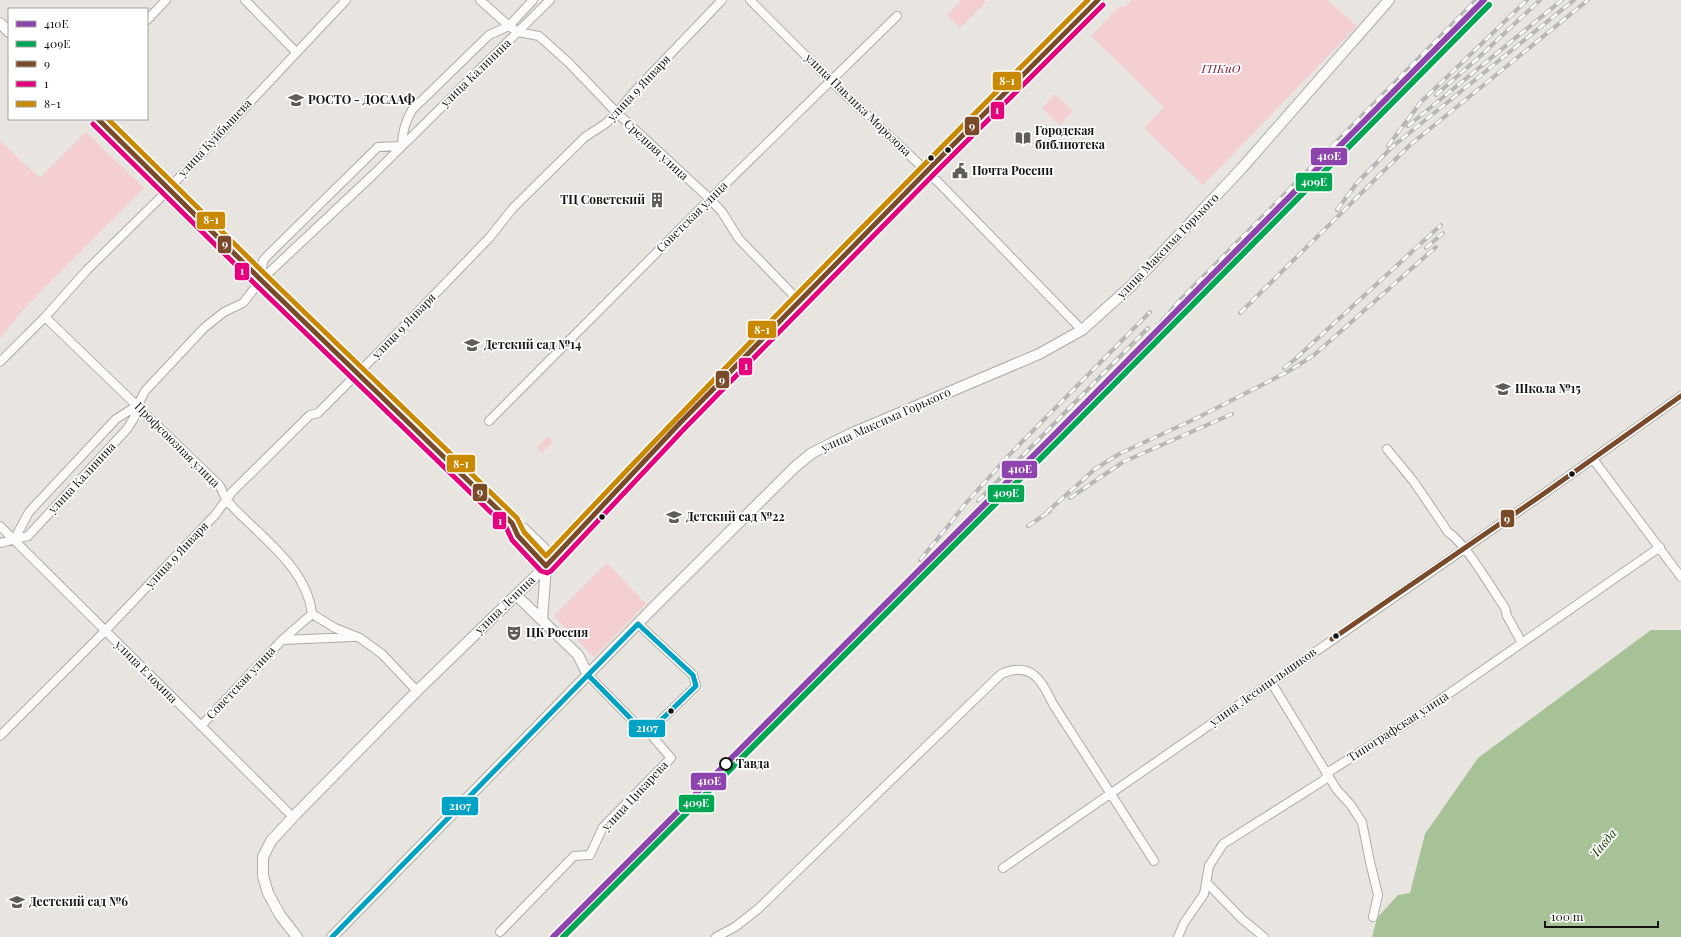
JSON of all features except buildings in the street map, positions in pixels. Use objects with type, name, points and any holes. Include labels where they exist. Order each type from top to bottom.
[{"type":"street","points":[[148,19],[166,0]]},
{"type":"street","points":[[245,0],[296,52]]},
{"type":"street","name":"улица Куйбышева","points":[[0,362],[45,317],[87,270],[168,188],[346,0]]},
{"type":"street","name":"Средняя улица","points":[[480,0],[509,26],[518,32],[539,36],[569,63],[617,113],[710,199],[722,212],[739,239],[800,302]]},
{"type":"street","name":"улица Калинина","points":[[402,146],[402,136],[405,123],[412,110],[490,35],[509,26],[533,0]]},
{"type":"street","name":"улица Калинина","points":[[0,543],[28,536],[127,429],[134,418],[138,405],[146,390],[204,328],[224,312],[243,303],[261,280],[376,172],[550,0]]},
{"type":"street","name":"улица 9 Января","points":[[0,736],[105,631],[214,515],[225,499],[310,415],[318,413],[490,237],[513,208],[585,137],[605,124],[617,113],[634,92],[722,0]]},
{"type":"street","name":"улица Павлика Морозова","points":[[750,0],[831,81],[927,171],[1082,330]]},
{"type":"street","name":"улица Ленина","points":[[298,937],[280,915],[268,893],[263,876],[263,857],[272,841],[292,818],[417,691],[546,566],[680,423],[927,171],[1098,0]]},
{"type":"street","name":"улица Максима Горького","points":[[332,937],[638,624],[796,466],[812,453],[850,434],[1039,354],[1082,330],[1131,286],[1242,168],[1389,0]]},
{"type":"street","name":"Советская улица","points":[[489,422],[710,199],[897,16]]},
{"type":"street","points":[[0,23],[8,31]]},
{"type":"street","points":[[99,120],[514,527],[518,536],[546,566],[542,620]]},
{"type":"street","points":[[261,280],[262,261],[378,147],[402,146]]},
{"type":"street","name":"Профсоюзная улица","points":[[45,317],[138,405],[220,486],[225,499],[284,558],[304,587],[310,600],[312,614]]},
{"type":"street","name":"улица Лесопильщиков","points":[[1003,868],[1464,549],[1681,396]]},
{"type":"street","name":"улица Калинина","points":[[14,540],[29,512],[116,419],[138,405]]},
{"type":"street","points":[[1386,449],[1414,482],[1448,532],[1456,537],[1505,608],[1507,616],[1522,643]]},
{"type":"street","points":[[1593,459],[1681,576]]},
{"type":"street","name":"улица Елохина","points":[[0,526],[292,818]]},
{"type":"street","points":[[514,527],[524,529],[554,557]]},
{"type":"street","name":"Типографская улица","points":[[1178,937],[1184,923],[1204,894],[1209,866],[1223,844],[1324,780],[1330,771],[1411,720],[1660,547]]},
{"type":"street","points":[[516,595],[578,655],[588,675],[640,727],[652,729],[696,686],[693,675],[638,624]]},
{"type":"street","points":[[312,614],[335,628],[360,638],[382,654],[417,691]]},
{"type":"street","name":"Советская улица","points":[[201,726],[282,640],[312,614]]},
{"type":"street","name":"Советская улица","points":[[282,640],[318,639],[346,636],[360,638]]},
{"type":"street","points":[[716,937],[735,927],[758,909],[1001,674],[1019,668],[1028,671],[1040,682],[1154,861]]},
{"type":"street","points":[[1271,682],[1337,790],[1350,804],[1362,822],[1378,895],[1373,917]]},
{"type":"street","name":"улица Цикарева","points":[[500,932],[574,856],[590,855],[603,827],[671,758],[646,729]]},
{"type":"street","points":[[1207,883],[1242,919],[1264,937]]},
{"type":"green space","points":[[962,0],[984,0],[986,2],[960,28],[947,15]]},
{"type":"green space","name":"ГПКиО","points":[[1131,0],[1327,0],[1357,26],[1203,185],[1144,128],[1164,107],[1091,36],[1120,6],[1124,7]]},
{"type":"green space","points":[[1055,94],[1073,111],[1060,125],[1042,108]]},
{"type":"green space","points":[[86,132],[144,188],[24,309],[0,339],[0,141],[40,178]]},
{"type":"green space","points":[[548,436],[553,441],[542,453],[537,448]]},
{"type":"green space","points":[[607,563],[646,604],[594,657],[554,616]]},
{"type":"water","points":[[1651,630],[1681,630],[1681,937],[1372,937],[1377,918],[1398,895],[1410,893],[1425,834],[1478,758]]},
{"type":"railway","points":[[1133,355],[1179,301],[1476,0]]},
{"type":"railway","points":[[1388,146],[1421,102],[1527,0]]},
{"type":"railway","points":[[1436,95],[1540,0]]},
{"type":"railway","points":[[1408,126],[1562,0]]},
{"type":"railway","points":[[1337,210],[1357,183],[1392,147],[1574,0]]},
{"type":"railway","points":[[1240,313],[1410,145],[1588,0]]},
{"type":"railway","points":[[1284,368],[1441,225]]},
{"type":"railway","points":[[1426,248],[1443,233]]},
{"type":"railway","points":[[1046,513],[1095,469],[1119,454],[1197,418],[1289,371],[1314,355],[1436,247]]},
{"type":"railway","points":[[920,560],[966,503],[1012,452],[1150,312]]},
{"type":"railway","points":[[978,501],[1148,328]]},
{"type":"railway","points":[[1070,498],[1123,462],[1232,414]]},
{"type":"railway","points":[[1028,526],[1050,511]]},
{"type":"transit line","name":"8-1","points":[[109,120],[266,275],[517,518],[524,532],[546,556],[815,276],[1088,0]]},
{"type":"transit line","name":"9","points":[[99,120],[261,280],[512,523],[518,536],[546,566],[680,423],[934,164],[1098,0]]},
{"type":"transit line","name":"410E","points":[[553,937],[1051,438],[1484,0]]},
{"type":"transit line","name":"1","points":[[93,124],[256,285],[506,527],[512,540],[541,571],[547,573],[551,571],[685,428],[939,169],[1103,5]]},
{"type":"transit line","name":"409E","points":[[563,937],[1056,443],[1489,5]]},
{"type":"transit line","name":"9","points":[[1332,639],[1542,495],[1681,396]]},
{"type":"transit line","name":"2107","points":[[638,624],[693,675],[696,686],[652,729],[639,727],[588,675],[638,624]]},
{"type":"transit line","name":"2107","points":[[332,937],[588,675]]},
{"type":"place","name":"РОСТО - ДОСААФ","points":[[296,100]]},
{"type":"place","name":"Городская библиотека","points":[[1023,138]]},
{"type":"place","name":"Почта России","points":[[960,171]]},
{"type":"place","name":"ТЦ Советский","points":[[657,200]]},
{"type":"place","name":"Детский сад №14","points":[[472,345]]},
{"type":"place","name":"Школа №15","points":[[1503,389]]},
{"type":"place","name":"Детский сад №22","points":[[674,517]]},
{"type":"place","name":"ЦК Россия","points":[[514,633]]},
{"type":"place","name":"Тавда","points":[[726,764]]},
{"type":"place","name":"Дестский сад №6","points":[[17,902]]}]
